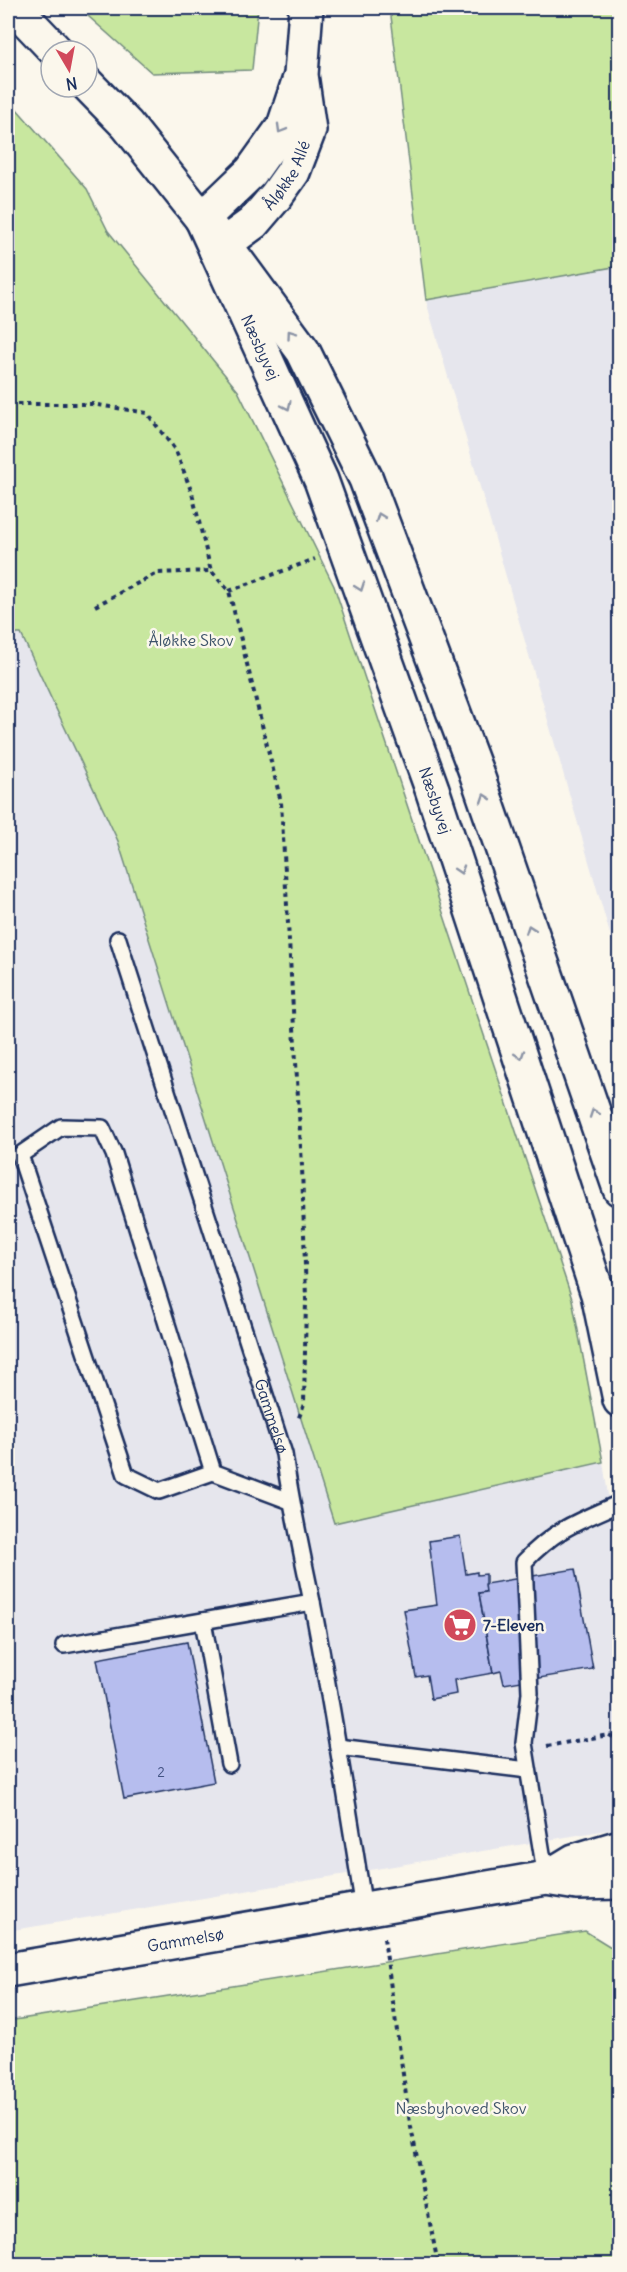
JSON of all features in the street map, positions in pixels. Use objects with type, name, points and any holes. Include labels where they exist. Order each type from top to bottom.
[{"type":"street","points":[[15,8],[45,39]]},
{"type":"street","name":"Åløkke Allé","points":[[220,247],[253,223],[293,172],[309,130],[301,75],[306,8]]},
{"type":"street","name":"Åløkke Allé","points":[[202,219],[251,172],[284,126],[301,75]]},
{"type":"street","name":"Næsbyvej","points":[[99,97],[139,140],[303,351],[366,479],[476,772],[620,1189]]},
{"type":"street","name":"Næsbyvej","points":[[220,247],[321,480],[460,869],[598,1294],[620,1400]]},
{"type":"street","name":"Gammelsø","points":[[546,1878],[574,1861],[620,1847]]},
{"type":"street","name":"Gammelsø","points":[[8,1970],[546,1878],[577,1884],[620,1882]]},
{"type":"lane","name":"Gammelsø","points":[[117,939],[284,1454],[290,1501],[312,1602],[338,1747],[364,1909]]},
{"type":"lane","points":[[213,1472],[114,1154],[102,1128],[61,1127],[20,1155],[126,1475],[159,1491],[213,1472],[290,1501]]},
{"type":"lane","points":[[546,1878],[524,1743],[530,1693],[524,1562],[542,1543],[563,1528],[620,1503]]},
{"type":"lane","points":[[64,1645],[312,1602]]},
{"type":"lane","points":[[203,1621],[230,1764]]},
{"type":"lane","points":[[338,1747],[528,1770]]},
{"type":"path","points":[[8,404],[92,404],[147,413],[176,451],[192,493],[211,571],[229,591],[281,802],[302,1166],[306,1299],[304,1404],[284,1454]]},
{"type":"path","points":[[229,591],[345,548]]},
{"type":"path","points":[[95,606],[158,573],[211,571]]},
{"type":"path","points":[[525,1751],[609,1735],[620,1740]]},
{"type":"path","points":[[364,1909],[384,1934],[409,2117],[438,2265]]},
{"type":"shaded area","points":[[619,266],[619,965],[426,301]]},
{"type":"shaded area","points":[[21,634],[118,841],[334,1523],[603,1462],[619,1568],[619,1828],[8,1931],[8,635]]},
{"type":"green space","points":[[79,8],[258,8],[252,70],[152,73]]},
{"type":"green space","points":[[390,8],[619,8],[619,266],[426,300]]},
{"type":"green space","name":"Åløkke Skov","points":[[8,99],[87,189],[108,231],[238,391],[334,586],[572,1299],[603,1462],[334,1523],[118,841],[21,634],[8,634]]},
{"type":"green space","name":"Næsbyhoved Skov","points":[[585,1931],[619,1952],[619,2264],[8,2264],[8,2021]]},
{"type":"building","points":[[460,1536],[466,1574],[477,1572],[477,1575],[486,1574],[486,1592],[479,1593],[493,1673],[454,1680],[456,1694],[431,1699],[427,1675],[416,1677],[404,1610],[437,1605],[429,1541]]},
{"type":"building","points":[[575,1569],[593,1669],[504,1684],[501,1671],[493,1673],[479,1593],[486,1592],[485,1584]]},
{"type":"building","points":[[187,1642],[214,1782],[124,1799],[97,1659]]},
{"type":"place","name":"7-Eleven","points":[[460,1625]]}]
